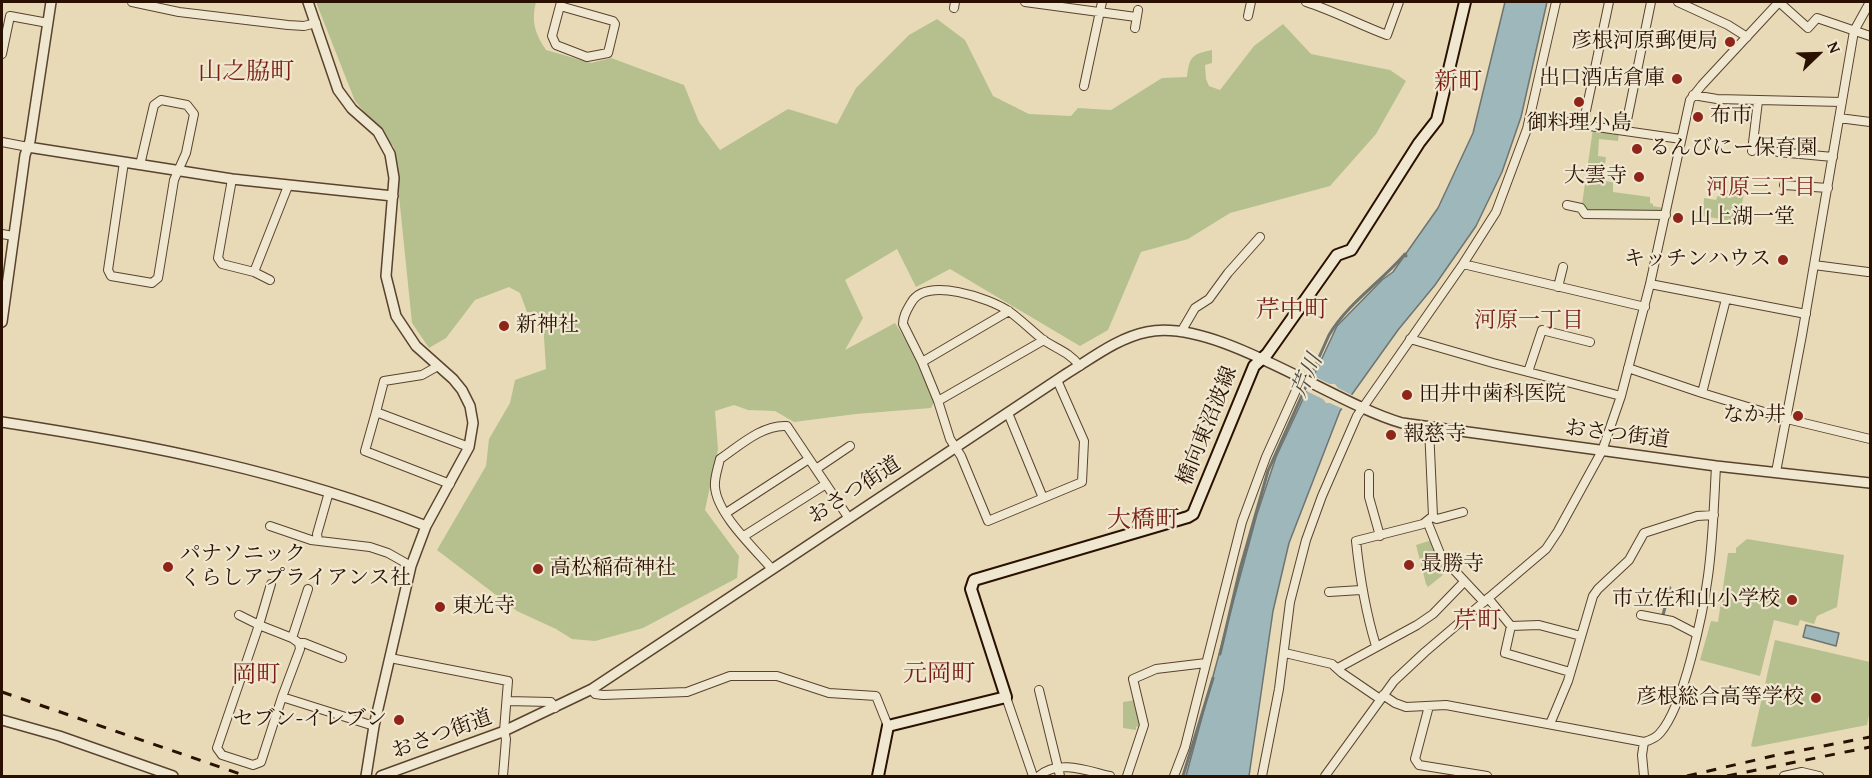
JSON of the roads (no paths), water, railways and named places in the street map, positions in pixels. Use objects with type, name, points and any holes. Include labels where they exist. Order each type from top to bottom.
[{"type":"main road","name":"橋向東沼波線","points":[[1006,698],[971,589],[974,580],[1191,516],[1254,366],[1267,354],[1337,255],[1351,250],[1419,143],[1437,120],[1465,2]]},
{"type":"main road","points":[[878,777],[888,726],[1006,698]]},
{"type":"street","points":[[2,322],[5,276],[24,155],[28,147],[36,106],[51,2]]},
{"type":"street","points":[[132,2],[179,12],[303,27],[316,23]]},
{"type":"street","points":[[308,2],[339,90],[352,109],[378,132],[387,148],[393,169],[393,196],[387,254],[388,290],[396,315],[416,346],[453,379],[466,397],[473,423],[469,447],[426,526],[411,566],[374,726],[366,777]]},
{"type":"street","points":[[1025,2],[1100,12],[1137,14],[1135,28]]},
{"type":"street","points":[[1084,86],[1102,2]]},
{"type":"street","points":[[1248,16],[1251,2]]},
{"type":"street","points":[[1306,2],[1329,9],[1360,26],[1387,35],[1399,2]]},
{"type":"street","points":[[1262,777],[1285,654],[1290,602],[1306,540],[1359,407],[1463,264],[1496,212],[1520,150],[1535,97],[1556,2]]},
{"type":"street","points":[[1583,125],[1609,2]]},
{"type":"street","points":[[1625,130],[1651,2]]},
{"type":"street","points":[[1679,2],[1728,25],[1747,37]]},
{"type":"street","points":[[1325,777],[1394,681],[1546,549],[1602,451],[1621,396],[1645,306],[1688,105],[1693,95],[1779,2],[1808,28],[1817,18],[1870,36]]},
{"type":"street","points":[[1776,472],[1806,314],[1854,31],[1870,2]]},
{"type":"street","points":[[560,4],[614,21],[608,53],[587,57],[556,45],[552,36],[560,4]]},
{"type":"street","points":[[2,54],[10,16],[48,23]]},
{"type":"street","points":[[1693,95],[1710,99],[1842,102]]},
{"type":"street","points":[[124,162],[108,270],[111,276],[152,283],[158,278],[174,180],[186,153],[194,114],[187,105],[161,100],[154,105],[140,165]]},
{"type":"street","points":[[1752,151],[1758,100]]},
{"type":"street","points":[[1545,118],[1681,139]]},
{"type":"street","points":[[1839,118],[1870,122]]},
{"type":"street","points":[[2,142],[178,171],[288,186],[393,196]]},
{"type":"street","points":[[1778,152],[1833,157]]},
{"type":"street","points":[[232,178],[218,258],[222,264],[254,272],[270,280]]},
{"type":"street","points":[[1784,185],[1828,188]]},
{"type":"street","points":[[254,272],[288,186]]},
{"type":"street","points":[[1567,205],[1581,208],[1585,214],[1666,215]]},
{"type":"street","points":[[2,234],[13,236]]},
{"type":"street","points":[[1181,332],[1195,308],[1209,299],[1228,273],[1260,237]]},
{"type":"street","points":[[1463,264],[1645,306]]},
{"type":"street","points":[[1814,265],[1868,272]]},
{"type":"street","points":[[1558,287],[1563,267]]},
{"type":"street","points":[[1650,284],[1806,314]]},
{"type":"street","points":[[1057,380],[1084,441],[1082,482],[988,520],[956,447],[950,439],[938,401],[903,324],[903,318],[912,300],[921,293],[946,290],[975,296],[1009,311],[1044,340],[1071,355],[1080,366]]},
{"type":"street","points":[[1702,393],[1726,299]]},
{"type":"street","points":[[922,362],[1009,311]]},
{"type":"street","name":"おさつ街道","points":[[381,777],[504,731],[592,689],[1057,380],[1108,348],[1145,332],[1164,330],[1206,337],[1260,359],[1300,383],[1392,421],[1429,428],[1716,466],[1870,483]]},
{"type":"street","points":[[1528,372],[1542,330],[1590,342]]},
{"type":"street","points":[[1410,339],[1621,396]]},
{"type":"street","points":[[938,401],[1044,340]]},
{"type":"street","points":[[438,366],[422,375],[384,381],[365,451],[450,484]]},
{"type":"street","points":[[1628,368],[1787,419],[1870,439]]},
{"type":"street","points":[[1173,777],[1185,747],[1242,522],[1266,457],[1300,383]]},
{"type":"street","points":[[376,412],[469,447]]},
{"type":"street","points":[[1008,413],[1043,498]]},
{"type":"street","points":[[2,423],[82,434],[215,461],[329,492],[426,526]]},
{"type":"street","points":[[771,568],[719,502],[715,487],[720,459],[776,425],[788,426],[848,517]]},
{"type":"street","points":[[1429,428],[1430,519],[1442,556],[1464,582],[1486,600],[1511,626],[1539,625],[1581,636]]},
{"type":"street","points":[[816,469],[850,446]]},
{"type":"street","points":[[726,513],[809,459]]},
{"type":"street","points":[[1285,654],[1332,664],[1382,697],[1406,707],[1446,705],[1644,742],[1655,738],[1660,734],[1672,713],[1691,659],[1697,634],[1708,577],[1716,466]]},
{"type":"street","points":[[1369,474],[1369,497],[1380,536]]},
{"type":"street","points":[[744,536],[826,484]]},
{"type":"street","points":[[318,540],[317,534],[329,492]]},
{"type":"street","points":[[1376,646],[1361,590],[1356,541],[1380,536],[1430,519],[1463,512]]},
{"type":"street","points":[[1550,724],[1570,672],[1593,596],[1598,589],[1629,560],[1644,533],[1697,516],[1714,515]]},
{"type":"street","points":[[270,526],[311,540],[370,547],[388,553],[411,566]]},
{"type":"street","points":[[1338,668],[1404,633],[1433,614],[1464,582]]},
{"type":"street","points":[[271,584],[217,748],[222,755],[253,765],[261,762],[300,649],[295,641],[308,589]]},
{"type":"street","points":[[1329,592],[1361,590]]},
{"type":"street","points":[[239,615],[295,641],[342,658]]},
{"type":"street","points":[[1641,615],[1672,621],[1697,634]]},
{"type":"street","points":[[1511,626],[1505,653],[1570,672]]},
{"type":"street","points":[[390,658],[508,681],[503,777]]},
{"type":"street","points":[[1127,777],[1144,724],[1133,679],[1156,669],[1206,663]]},
{"type":"street","points":[[592,689],[595,694],[603,695],[687,692],[730,676],[777,676],[829,693],[876,696],[888,726]]},
{"type":"street","points":[[1040,690],[1060,777]]},
{"type":"street","points":[[282,698],[374,726]]},
{"type":"street","points":[[1006,698],[1033,777]]},
{"type":"street","points":[[507,700],[551,702],[555,708]]},
{"type":"street","points":[[1429,706],[1415,759],[1419,765],[1486,777]]},
{"type":"street","points":[[2,720],[59,736],[173,777]]},
{"type":"street","points":[[1644,742],[1642,755],[1644,777]]},
{"type":"street","points":[[1039,777],[1058,767],[1078,769],[1110,777]]},
{"type":"street","points":[[1784,777],[1802,772],[1819,777]]},
{"type":"water","points":[[1505,2],[1547,2],[1521,117],[1502,172],[1476,226],[1435,285],[1398,330],[1340,411],[1289,543],[1273,611],[1249,776],[1186,776],[1257,514],[1276,457],[1337,326],[1382,280],[1393,272],[1438,208],[1473,133]]},
{"type":"water","points":[[1806,625],[1839,633],[1836,646],[1803,637]]},
{"type":"waterway","name":"芹川","points":[[1220,654],[1240,569],[1268,471],[1329,335],[1355,303],[1405,254],[1406,256]]},
{"type":"waterway","points":[[1663,615],[1670,588]]},
{"type":"waterway","points":[[1183,776],[1213,678]]},
{"type":"railway","points":[[2,692],[246,776]]},
{"type":"railway","points":[[1687,776],[1870,737]]},
{"type":"railway","points":[[1727,776],[1870,747]]},
{"type":"place","name":"彦根河原郵便局","points":[[1730,42]]},
{"type":"place","name":"出口酒店倉庫","points":[[1677,79]]},
{"type":"place","name":"御料理小島","points":[[1579,102]]},
{"type":"place","name":"布市","points":[[1698,117]]},
{"type":"place","name":"るんびにー保育園","points":[[1637,149]]},
{"type":"place","name":"大雲寺","points":[[1639,177]]},
{"type":"place","name":"山上湖一堂","points":[[1678,218]]},
{"type":"place","name":"キッチンハウス","points":[[1783,260]]},
{"type":"place","name":"新神社","points":[[504,326]]},
{"type":"place","name":"田井中歯科医院","points":[[1407,395]]},
{"type":"place","name":"なか井","points":[[1798,416]]},
{"type":"place","name":"報慈寺","points":[[1391,435]]},
{"type":"place","name":"最勝寺","points":[[1409,565]]},
{"type":"place","name":"パナソニック くらしアプライアンス社","points":[[168,567]]},
{"type":"place","name":"高松稲荷神社","points":[[538,569]]},
{"type":"place","name":"市立佐和山小学校","points":[[1792,600]]},
{"type":"place","name":"東光寺","points":[[440,607]]},
{"type":"place","name":"彦根総合高等学校","points":[[1816,698]]},
{"type":"place","name":"セブン-イレブン","points":[[399,720]]},
{"type":"district","name":"山之脇町","points":[[246,73]]},
{"type":"district","name":"新町","points":[[1458,83]]},
{"type":"district","name":"河原三丁目","points":[[1761,188]]},
{"type":"district","name":"芹中町","points":[[1292,311]]},
{"type":"district","name":"河原一丁目","points":[[1529,321]]},
{"type":"district","name":"大橋町","points":[[1143,521]]},
{"type":"district","name":"芹町","points":[[1477,622]]},
{"type":"district","name":"元岡町","points":[[939,675]]},
{"type":"district","name":"岡町","points":[[256,676]]}]
